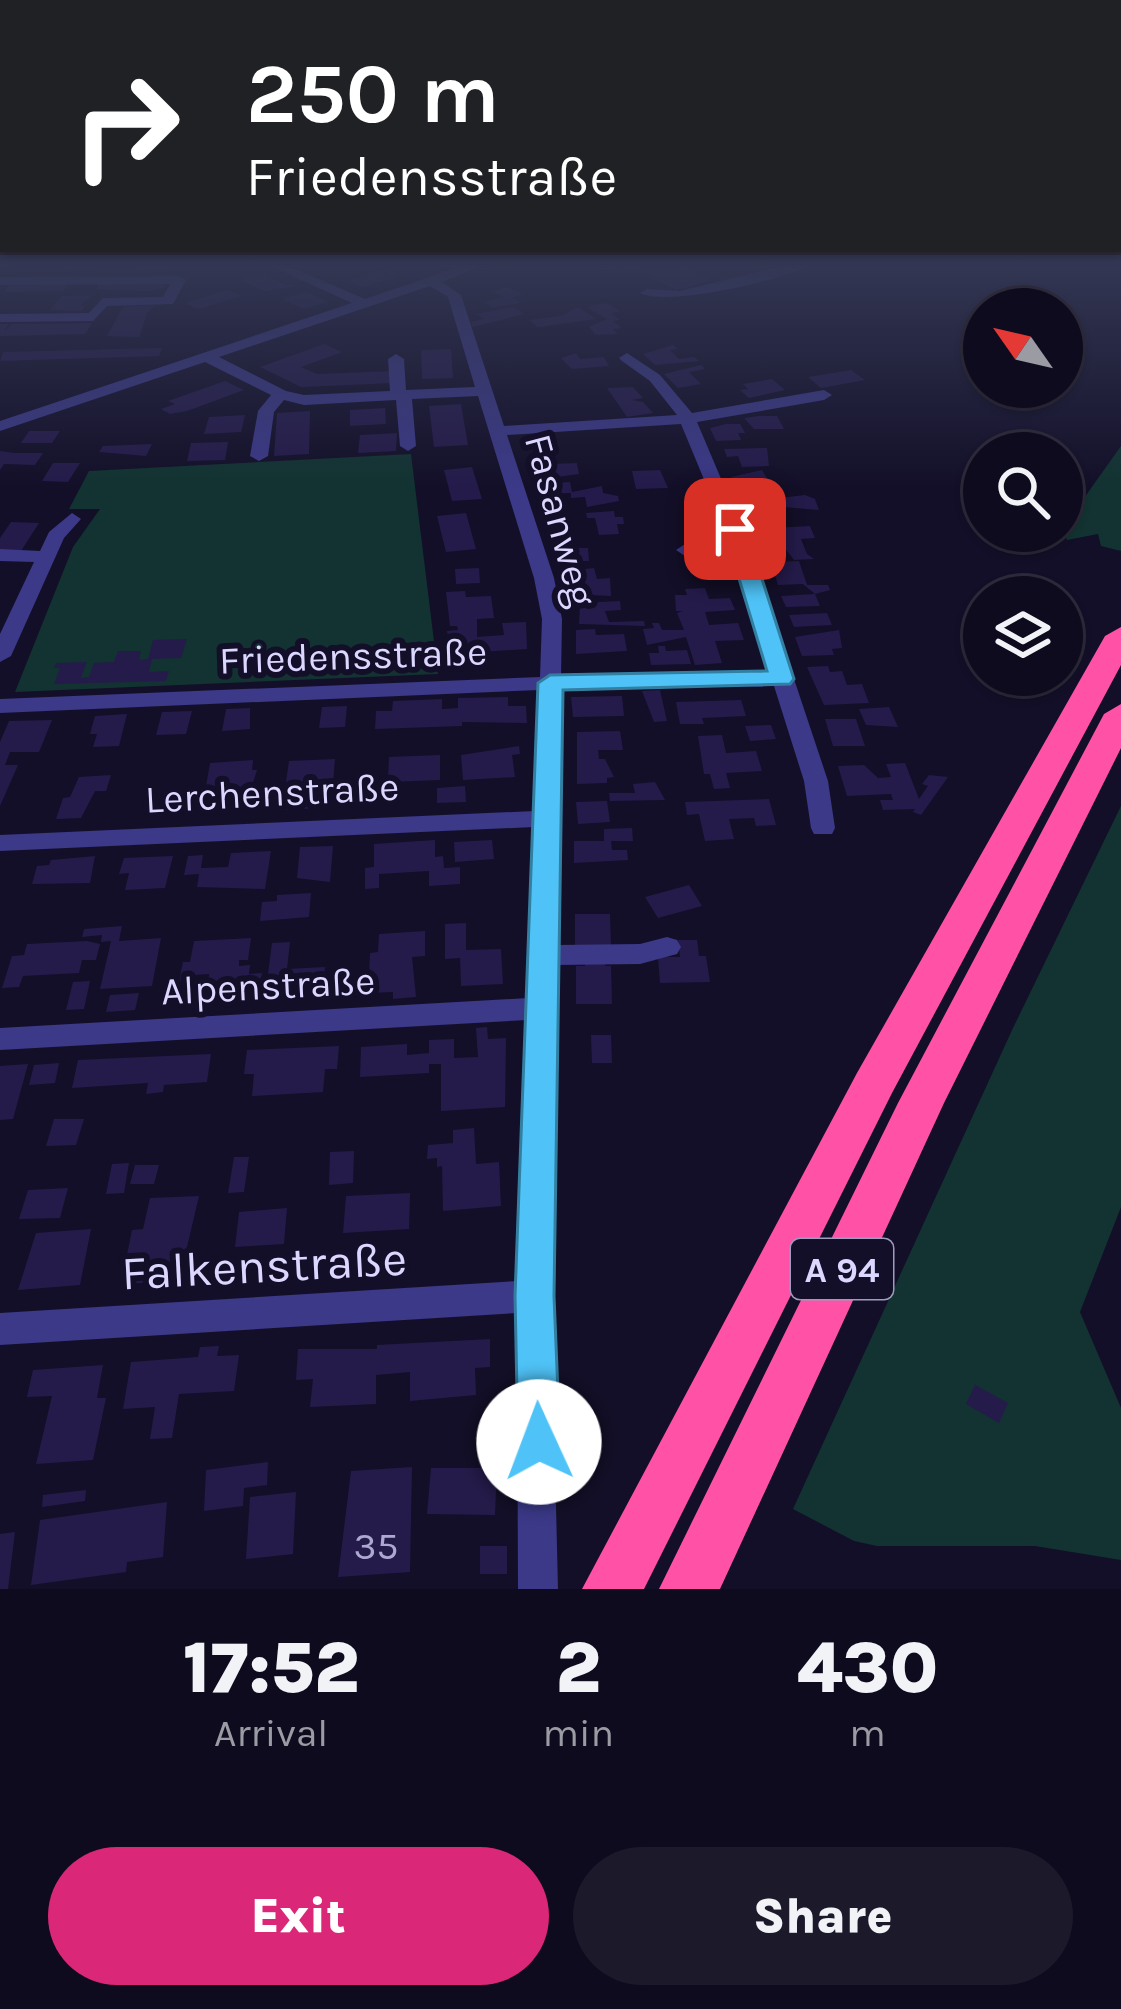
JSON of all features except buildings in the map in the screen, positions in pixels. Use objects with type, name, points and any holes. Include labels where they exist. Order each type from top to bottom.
[{"type":"highway","name":"A 94","points":[[612,1589],[873,1086],[1121,636]]},
{"type":"highway","name":"A 94","points":[[689,1589],[921,1103],[1121,714]]},
{"type":"street","points":[[0,426],[256,339]]},
{"type":"street","name":"Fasanweg","points":[[468,339],[544,578],[552,620],[534,1296],[538,1589]]},
{"type":"street","points":[[205,356],[280,394],[304,400],[484,391]]},
{"type":"street","points":[[396,358],[409,446]]},
{"type":"street","points":[[627,358],[655,377],[687,419],[741,547],[816,781],[823,828]]},
{"type":"street","points":[[259,456],[266,411],[280,394]]},
{"type":"street","points":[[496,431],[687,419],[824,395]]},
{"type":"street","points":[[0,656],[46,556],[73,519]]},
{"type":"street","points":[[685,550],[741,547]]},
{"type":"street","points":[[0,555],[46,556]]},
{"type":"street","name":"Friedensstraße","points":[[0,706],[550,683],[782,679]]},
{"type":"street","name":"Lerchenstraße","points":[[0,843],[548,818]]},
{"type":"street","points":[[544,955],[640,955],[667,947]]},
{"type":"street","name":"Alpenstraße","points":[[0,1039],[540,1009]]},
{"type":"street","name":"Falkenstraße","points":[[0,1328],[534,1296]]},
{"type":"green space","points":[[1121,446],[1121,551],[1101,546],[1098,534],[1083,537],[1083,499]]},
{"type":"green space","points":[[411,454],[438,674],[15,692],[73,547],[100,509],[69,509],[89,471]]},
{"type":"green space","points":[[1121,806],[1121,1207],[1080,1312],[1121,1408],[1121,1560],[1035,1546],[877,1546],[854,1541],[793,1509],[1013,1028]]},
{"type":"route","points":[[539,1442],[534,1296],[550,683],[782,679],[735,529]]}]
